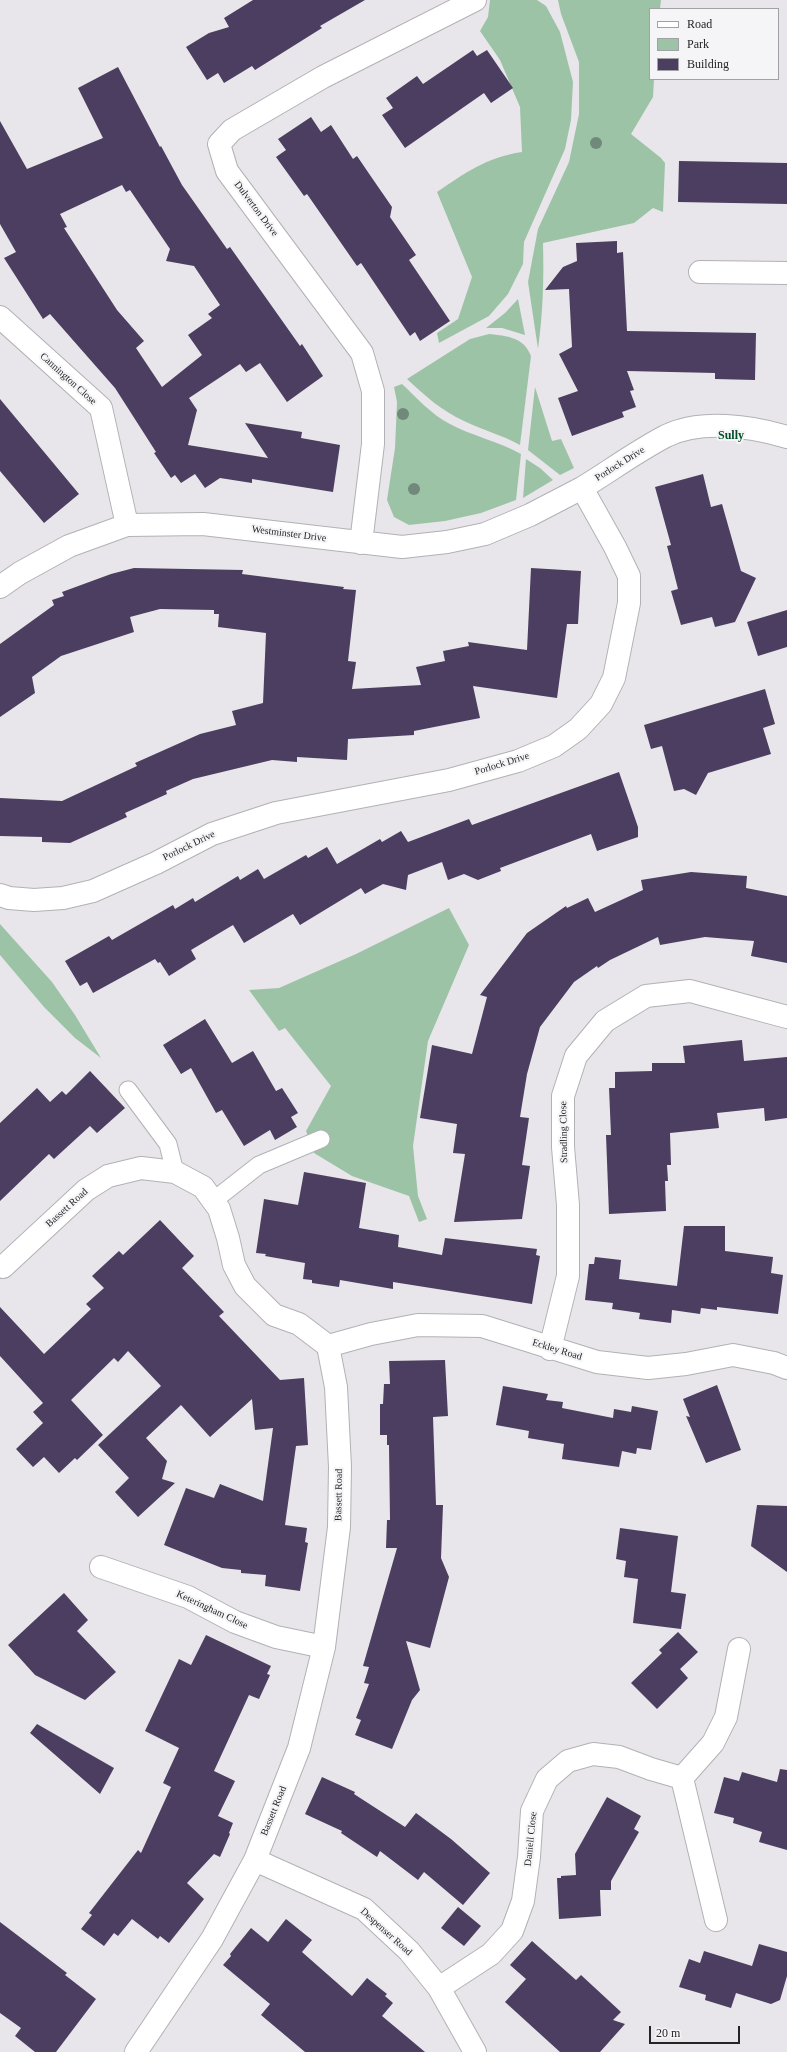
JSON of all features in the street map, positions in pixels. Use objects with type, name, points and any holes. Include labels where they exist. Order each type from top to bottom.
[{"type":"street","name":"Dulverton Drive","points":[[361,543],[373,444],[373,390],[362,353],[227,171],[218,144],[232,130],[323,77],[475,0]]},
{"type":"street","points":[[700,272],[787,272]]},
{"type":"street","name":"Cannington Close","points":[[0,317],[101,408],[127,525]]},
{"type":"street","name":"Porlock Drive","points":[[0,895],[9,898],[34,900],[63,898],[93,892],[212,834],[276,812],[449,780],[518,761],[560,741],[578,729],[602,704],[614,678],[629,603],[629,576],[615,547],[582,488],[667,436],[694,429],[715,425],[743,427],[787,437]]},
{"type":"street","name":"Westminster Drive","points":[[0,587],[69,546],[127,525],[203,524],[402,547],[447,542],[485,534],[530,515],[582,488]]},
{"type":"street","name":"Stradling Close","points":[[550,1349],[568,1276],[568,1205],[563,1147],[563,1096],[576,1056],[605,1021],[646,996],[690,992],[787,1017]]},
{"type":"street","name":"Bassett Road","points":[[3,1267],[86,1190],[108,1176],[141,1168],[175,1172],[203,1187],[219,1209],[234,1265],[245,1286],[274,1316],[299,1324],[328,1346],[336,1387],[340,1467],[339,1527],[324,1647],[299,1748],[255,1860],[212,1939],[136,2052]]},
{"type":"street","name":"Eckley Road","points":[[328,1346],[371,1334],[425,1325],[482,1326],[550,1349],[597,1362],[648,1368],[686,1364],[733,1355],[774,1363],[787,1368]]},
{"type":"street","name":"Keteringham Close","points":[[101,1567],[188,1597],[235,1622],[276,1637],[324,1647]]},
{"type":"street","points":[[716,1920],[682,1778],[713,1743],[726,1717],[739,1649]]},
{"type":"street","name":"Daniell Close","points":[[439,1988],[491,1954],[512,1931],[523,1901],[529,1856],[532,1811],[547,1779],[568,1761],[593,1754],[619,1757],[651,1770],[682,1778]]},
{"type":"street","name":"Despenser Road","points":[[255,1860],[364,1909],[410,1951],[439,1988],[475,2052]]},
{"type":"lane","points":[[128,1090],[168,1144],[175,1172]]},
{"type":"lane","points":[[213,1201],[259,1165],[321,1138]]},
{"type":"green space","points":[[490,0],[537,0],[546,6],[560,32],[573,82],[571,120],[565,149],[524,242],[523,264],[508,294],[489,316],[439,343],[437,333],[458,319],[472,277],[437,192],[467,172],[487,162],[509,154],[522,152],[520,107],[500,60],[480,31],[488,17]]},
{"type":"green space","points":[[558,0],[661,0],[660,8],[649,8],[649,80],[654,80],[653,97],[631,134],[661,158],[665,163],[663,212],[653,208],[634,223],[543,243],[543,296],[538,349],[528,282],[538,229],[569,162],[579,114],[579,62],[561,14]]},
{"type":"green space","points":[[518,299],[525,335],[502,328],[486,328],[505,313]]},
{"type":"green space","points":[[489,334],[508,337],[519,341],[528,350],[531,356],[520,445],[448,413],[407,379],[470,339]]},
{"type":"green space","points":[[402,384],[425,406],[443,420],[467,432],[512,449],[521,454],[516,500],[481,513],[445,521],[409,525],[394,517],[387,500],[395,448],[397,402],[394,387]]},
{"type":"green space","points":[[535,387],[552,441],[561,439],[574,468],[560,475],[528,450]]},
{"type":"green space","points":[[526,459],[540,468],[553,480],[523,498]]},
{"type":"green space","points":[[449,908],[469,945],[428,1041],[413,1146],[418,1196],[427,1219],[419,1222],[409,1196],[352,1176],[314,1153],[306,1131],[331,1086],[285,1028],[279,1031],[249,990],[279,988],[356,954]]},
{"type":"green space","points":[[0,924],[52,982],[75,1015],[101,1058],[75,1038],[44,1007],[0,955]]},
{"type":"building","points":[[253,0],[365,0],[320,26],[322,28],[255,70],[252,66],[224,83],[218,73],[207,80],[186,47],[209,33],[229,27],[224,18]]},
{"type":"building","points":[[473,50],[477,56],[487,50],[513,88],[491,103],[484,93],[405,148],[382,115],[393,108],[386,98],[417,76],[423,84]]},
{"type":"building","points":[[118,67],[160,147],[161,146],[182,185],[227,249],[230,247],[300,346],[302,344],[323,376],[287,402],[260,363],[246,372],[240,364],[189,398],[197,410],[188,445],[268,458],[245,423],[302,432],[301,438],[340,445],[333,492],[252,479],[252,483],[220,478],[205,488],[195,474],[181,483],[175,475],[171,478],[154,453],[156,452],[115,388],[50,314],[43,319],[4,258],[16,252],[0,224],[0,121],[27,169],[103,138],[78,88]],"holes":[[[122,185],[126,192],[130,190],[170,249],[166,261],[194,266],[220,305],[208,314],[212,318],[188,335],[202,355],[162,387],[136,348],[144,341],[117,310],[64,228],[67,227],[60,214]]]},
{"type":"building","points":[[311,117],[321,132],[331,125],[353,159],[357,156],[392,207],[390,217],[416,255],[409,260],[450,321],[420,341],[415,332],[410,336],[361,263],[357,266],[307,194],[304,196],[276,157],[286,150],[278,139]]},
{"type":"building","points":[[679,161],[787,163],[787,204],[678,202]]},
{"type":"building","points":[[617,241],[617,253],[623,252],[627,331],[756,333],[755,380],[715,379],[715,373],[627,371],[634,390],[630,391],[636,407],[622,412],[624,417],[572,436],[558,398],[578,391],[559,354],[572,347],[569,289],[545,290],[563,267],[577,261],[576,243]]},
{"type":"building","points":[[0,399],[79,494],[44,523],[0,471]]},
{"type":"building","points":[[703,474],[711,507],[722,504],[741,571],[756,578],[735,622],[715,627],[712,617],[681,625],[671,591],[678,589],[667,546],[671,545],[655,487]]},
{"type":"building","points":[[134,568],[243,570],[242,574],[344,587],[343,589],[356,590],[348,661],[356,662],[352,689],[421,685],[416,667],[445,661],[443,651],[469,646],[468,642],[527,650],[531,568],[581,571],[578,624],[567,624],[557,698],[473,686],[480,718],[414,731],[414,735],[348,739],[347,760],[297,757],[297,762],[272,760],[193,779],[166,791],[167,794],[125,813],[127,817],[70,843],[42,842],[42,837],[0,836],[0,798],[62,801],[137,766],[135,763],[200,734],[236,725],[232,711],[263,703],[266,633],[218,627],[219,614],[214,614],[214,610],[160,609],[130,617],[134,632],[61,656],[32,677],[35,693],[0,717],[0,644],[54,605],[52,600],[64,596],[62,592],[111,574]]},
{"type":"building","points":[[787,610],[787,647],[758,656],[747,622]]},
{"type":"building","points":[[765,689],[775,724],[763,728],[771,754],[708,773],[696,795],[684,789],[674,791],[662,746],[651,749],[644,725]]},
{"type":"building","points":[[619,772],[638,827],[638,837],[597,851],[591,834],[500,868],[501,871],[478,880],[464,874],[448,880],[442,862],[408,875],[406,890],[383,884],[365,894],[361,888],[300,925],[293,914],[244,943],[233,925],[191,950],[196,959],[169,976],[160,962],[158,963],[155,959],[93,993],[87,982],[80,986],[65,961],[109,936],[112,940],[173,905],[175,909],[193,898],[195,902],[238,876],[240,880],[258,869],[264,879],[306,855],[308,858],[327,847],[337,864],[380,839],[382,842],[401,831],[408,842],[469,819],[472,825]]},
{"type":"building","points":[[691,872],[747,876],[746,888],[787,896],[787,963],[751,956],[754,941],[705,937],[660,945],[658,937],[610,960],[598,968],[597,966],[574,982],[540,1027],[527,1074],[520,1117],[529,1118],[522,1165],[530,1166],[522,1219],[454,1222],[465,1154],[453,1153],[457,1124],[420,1118],[432,1045],[472,1054],[487,997],[480,995],[527,933],[566,906],[567,908],[588,898],[595,912],[643,890],[641,880]]},
{"type":"building","points":[[205,1019],[232,1063],[253,1051],[276,1091],[282,1088],[298,1113],[291,1117],[297,1127],[275,1140],[270,1130],[244,1146],[222,1110],[216,1113],[191,1068],[181,1074],[163,1045]]},
{"type":"building","points":[[742,1040],[744,1061],[787,1057],[787,1118],[765,1121],[764,1108],[717,1113],[719,1128],[670,1133],[671,1165],[667,1165],[668,1181],[665,1181],[666,1211],[609,1214],[606,1135],[611,1135],[609,1088],[615,1088],[615,1072],[652,1071],[652,1063],[685,1063],[683,1046]]},
{"type":"building","points":[[90,1071],[125,1108],[97,1133],[90,1126],[54,1159],[49,1154],[0,1201],[0,1123],[37,1088],[50,1102],[62,1091],[66,1095]]},
{"type":"building","points":[[304,1172],[366,1183],[359,1228],[399,1235],[398,1247],[442,1255],[445,1238],[537,1249],[536,1255],[540,1256],[532,1304],[393,1282],[393,1289],[340,1280],[339,1287],[312,1283],[312,1280],[303,1279],[305,1263],[256,1253],[264,1199],[298,1205]]},
{"type":"building","points":[[160,1220],[194,1256],[182,1268],[224,1312],[219,1316],[280,1380],[304,1378],[308,1445],[296,1446],[285,1525],[307,1528],[305,1542],[308,1543],[300,1591],[265,1586],[266,1575],[241,1573],[241,1570],[222,1568],[164,1545],[186,1488],[214,1498],[220,1484],[263,1501],[273,1428],[255,1430],[252,1399],[210,1437],[181,1405],[146,1438],[167,1461],[162,1479],[175,1483],[138,1517],[115,1492],[129,1478],[98,1445],[161,1386],[128,1351],[118,1362],[114,1358],[71,1400],[103,1435],[77,1460],[75,1458],[59,1473],[44,1457],[33,1467],[16,1449],[43,1423],[33,1412],[43,1403],[0,1356],[0,1307],[44,1354],[91,1309],[86,1304],[104,1288],[92,1276],[119,1251],[123,1255]]},
{"type":"building","points":[[684,1226],[725,1226],[725,1251],[773,1257],[771,1273],[783,1275],[778,1314],[717,1307],[717,1310],[701,1308],[700,1314],[672,1310],[671,1323],[639,1319],[640,1313],[612,1309],[613,1303],[585,1300],[589,1264],[594,1264],[595,1257],[621,1260],[619,1279],[677,1286]]},
{"type":"building","points":[[445,1360],[448,1416],[433,1417],[436,1505],[443,1505],[441,1558],[449,1577],[430,1648],[406,1641],[420,1690],[412,1700],[392,1749],[355,1735],[361,1720],[356,1718],[369,1684],[364,1683],[369,1667],[363,1666],[397,1548],[386,1548],[387,1520],[390,1520],[389,1445],[387,1445],[387,1435],[380,1435],[380,1404],[383,1404],[384,1384],[390,1384],[389,1361]]},
{"type":"building","points":[[717,1385],[741,1450],[706,1463],[686,1416],[690,1417],[683,1399]]},
{"type":"building","points":[[503,1386],[548,1394],[546,1400],[563,1402],[562,1408],[613,1418],[614,1409],[631,1412],[632,1406],[658,1411],[651,1450],[637,1448],[636,1454],[622,1451],[619,1467],[562,1459],[564,1444],[528,1438],[529,1431],[496,1425]]},
{"type":"building","points":[[757,1505],[787,1506],[787,1572],[751,1546]]},
{"type":"building","points":[[620,1528],[678,1536],[671,1592],[686,1594],[681,1629],[633,1623],[638,1579],[624,1577],[626,1561],[616,1559]]},
{"type":"building","points":[[64,1593],[88,1620],[77,1631],[116,1672],[85,1700],[35,1675],[8,1645]]},
{"type":"building","points":[[678,1632],[698,1652],[680,1669],[688,1678],[657,1709],[631,1683],[662,1653],[659,1650]]},
{"type":"building","points":[[206,1635],[271,1666],[267,1674],[270,1675],[259,1699],[249,1695],[214,1771],[235,1781],[218,1816],[233,1823],[229,1833],[230,1834],[220,1857],[214,1854],[187,1883],[204,1899],[169,1943],[160,1936],[158,1939],[132,1919],[118,1936],[114,1933],[104,1946],[81,1929],[92,1915],[89,1913],[138,1850],[141,1853],[171,1787],[163,1783],[179,1748],[145,1731],[179,1659],[191,1665]]},
{"type":"building","points":[[37,1724],[114,1768],[100,1794],[30,1733]]},
{"type":"building","points":[[780,1769],[787,1770],[787,1850],[759,1842],[762,1832],[733,1823],[734,1818],[714,1813],[724,1777],[739,1781],[742,1772],[777,1782]]},
{"type":"building","points":[[322,1777],[355,1792],[354,1794],[405,1827],[416,1813],[451,1839],[490,1873],[463,1905],[424,1872],[418,1880],[380,1851],[377,1857],[341,1833],[342,1831],[305,1814]]},
{"type":"building","points":[[607,1797],[641,1816],[634,1829],[639,1832],[611,1881],[611,1890],[600,1890],[601,1916],[559,1919],[557,1878],[561,1878],[561,1876],[576,1875],[575,1854]]},
{"type":"building","points":[[458,1907],[481,1926],[464,1946],[441,1928]]},
{"type":"building","points":[[286,1919],[312,1940],[302,1952],[352,1996],[367,1978],[387,1994],[385,1996],[393,2003],[382,2016],[425,2052],[305,2052],[261,2015],[270,2004],[223,1965],[251,1928],[268,1942]]},
{"type":"building","points":[[0,1922],[67,1973],[65,1975],[96,1999],[56,2052],[35,2052],[15,2036],[21,2028],[0,2013]]},
{"type":"building","points":[[532,1941],[576,1980],[581,1975],[621,2012],[613,2020],[625,2024],[600,2052],[560,2052],[505,2002],[526,1979],[510,1965]]},
{"type":"building","points":[[759,1944],[787,1952],[787,1976],[780,2000],[771,2004],[736,1993],[731,2008],[705,2000],[706,1995],[679,1987],[689,1959],[700,1963],[704,1951],[752,1966]]},
{"type":"district","name":"Sully","points":[[731,436]]}]
